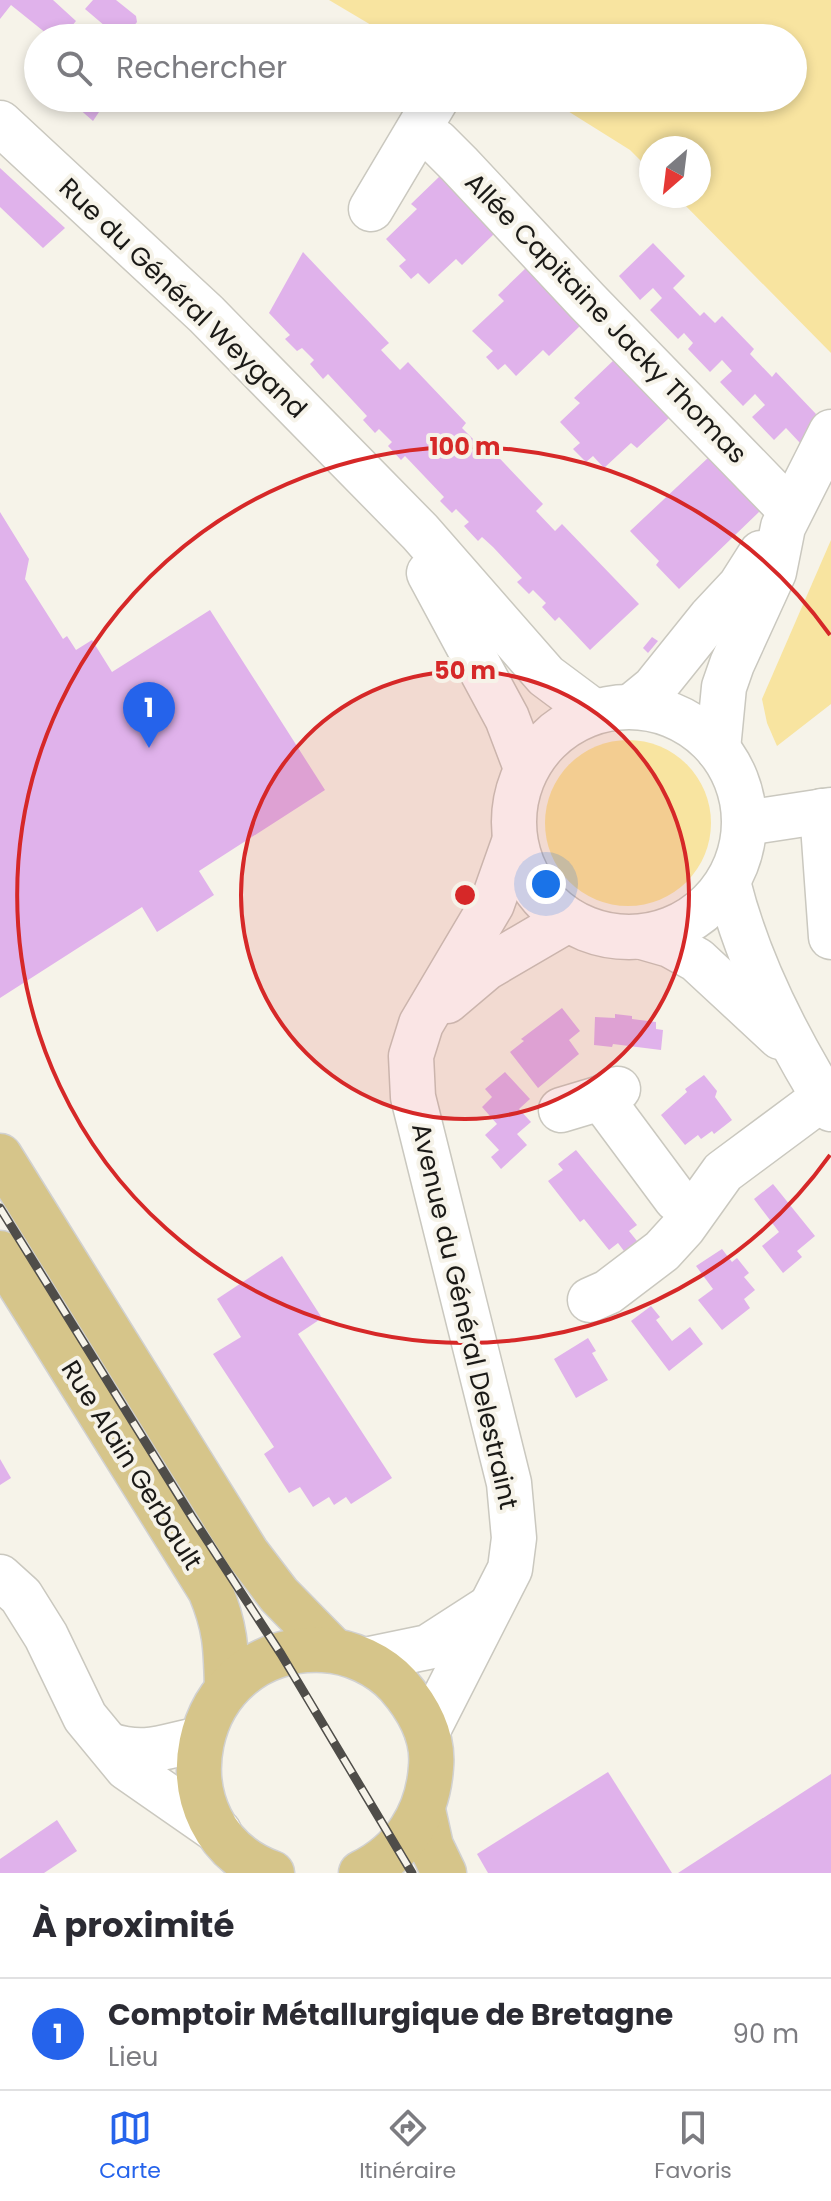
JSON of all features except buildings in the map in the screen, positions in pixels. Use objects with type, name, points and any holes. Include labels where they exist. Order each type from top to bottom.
[{"type":"main road","name":"Rue Alain Gerbault","points":[[0,1156],[247,1553],[279,1595],[349,1655],[392,1678],[413,1703],[427,1732]]},
{"type":"main road","name":"Rue Alain Gerbault","points":[[0,1253],[210,1590],[222,1619],[226,1642],[227,1689]]},
{"type":"main road","points":[[241,1858],[204,1803],[198,1771],[201,1739],[211,1712],[227,1689],[252,1668],[281,1654],[306,1649],[349,1655]]},
{"type":"main road","points":[[361,1873],[398,1848],[423,1810],[429,1792],[432,1762],[427,1732]]},
{"type":"main road","points":[[423,1810],[431,1846],[444,1873]]},
{"type":"street","name":"Allée Capitaine Jacky Thomas","points":[[371,209],[428,115]]},
{"type":"street","name":"Allée Capitaine Jacky Thomas","points":[[428,115],[437,142],[786,518]]},
{"type":"street","name":"Rue du Général Weygand","points":[[0,123],[206,314],[420,532],[546,676],[612,709]]},
{"type":"street","points":[[794,1050],[697,960],[670,945],[642,937],[603,935],[568,920],[543,900],[525,873],[514,842],[512,816],[516,791],[526,768],[543,743],[566,724],[612,709],[654,688],[740,586],[786,518],[831,432]]},
{"type":"street","name":"Rue du Général Weygand","points":[[363,475],[437,586],[507,718],[526,768]]},
{"type":"street","points":[[718,749],[724,687],[774,572],[786,518]]},
{"type":"street","points":[[612,709],[656,709],[680,718],[701,731],[733,771],[742,797],[745,823],[743,843],[728,882],[712,903],[691,919],[667,931],[642,937]]},
{"type":"street","points":[[745,823],[827,810],[831,937]]},
{"type":"street","name":"Avenue du Général Delestraint","points":[[427,1732],[510,1569],[514,1538],[509,1483],[413,1097],[411,1056],[421,1024],[492,904],[514,842]]},
{"type":"street","points":[[590,1300],[608,1292],[662,1251],[723,1172],[827,1103],[794,1050],[739,927],[728,882]]},
{"type":"street","points":[[421,1024],[486,968],[568,920]]},
{"type":"street","points":[[593,1099],[676,1199],[694,1211]]},
{"type":"street","name":"Rue Alain Gerbault","points":[[0,1174],[89,1315],[118,1345]]},
{"type":"street","points":[[0,1577],[21,1596],[46,1636],[85,1717],[127,1768],[241,1858]]},
{"type":"street","points":[[349,1655],[428,1647],[492,1606]]},
{"type":"street","points":[[109,1745],[132,1752],[152,1751],[201,1739]]},
{"type":"shaded area","points":[[329,0],[831,0],[831,353],[688,208],[711,208],[711,136],[639,136],[639,159],[630,150],[569,112],[807,112],[807,24],[369,24]]},
{"type":"shaded area","points":[[831,540],[831,704],[777,746],[767,723],[762,699]]},
{"type":"shaded area","points":[[628,740],[660,746],[687,764],[705,791],[711,823],[705,855],[687,882],[660,900],[628,906],[596,900],[569,882],[551,855],[545,823],[551,791],[569,764],[596,746]]},
{"type":"railway","points":[[0,1208],[281,1654],[412,1873]]},
{"type":"place","name":"Comptoir Métallurgique de Bretagne","points":[[149,748]]}]
